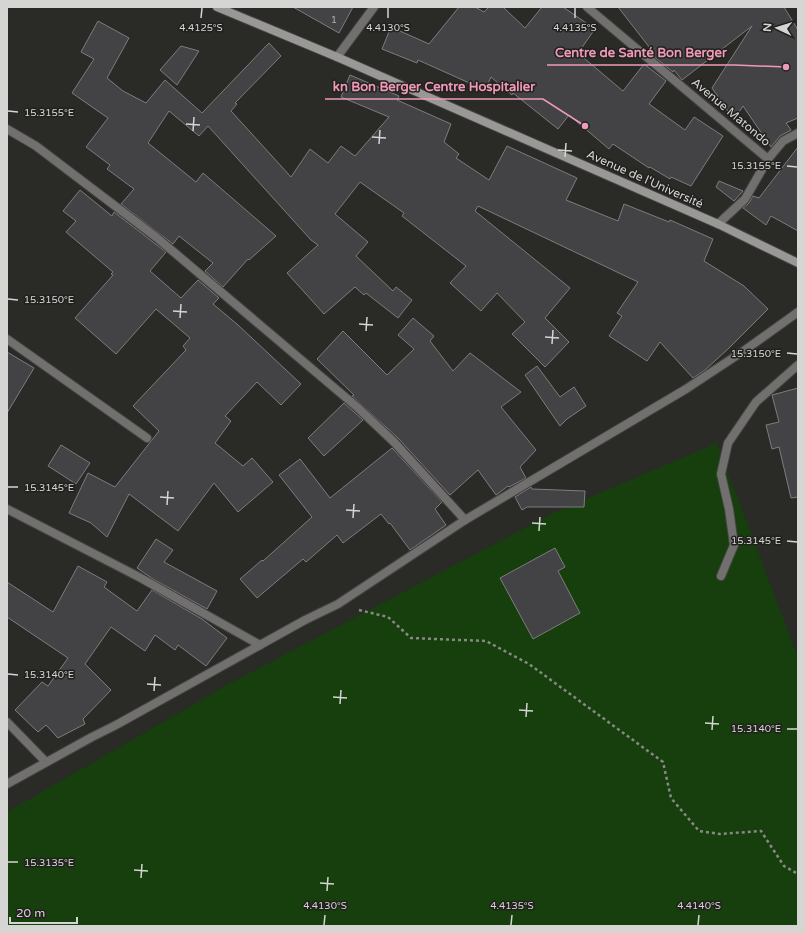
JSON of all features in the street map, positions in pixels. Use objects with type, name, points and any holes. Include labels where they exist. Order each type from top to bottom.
[{"type":"street","name":"Avenue de l'Université","points":[[217,7],[337,57],[718,224],[798,263]]},
{"type":"street","points":[[337,57],[374,7]]},
{"type":"street","name":"Avenue Matondo","points":[[587,7],[768,159]]},
{"type":"street","points":[[7,129],[36,146],[156,236],[357,407],[394,442],[466,520]]},
{"type":"street","points":[[718,224],[745,199],[768,159],[783,141],[798,132]]},
{"type":"street","points":[[7,784],[305,620],[338,604],[466,520],[686,389],[745,350],[798,312]]},
{"type":"street","points":[[7,339],[147,438]]},
{"type":"street","points":[[721,576],[734,545],[729,509],[721,474],[728,443],[756,402],[798,364]]},
{"type":"street","points":[[7,509],[132,574],[260,645]]},
{"type":"street","points":[[7,722],[46,762]]},
{"type":"path","points":[[338,604],[388,617],[411,638],[486,641],[529,664],[663,762],[671,798],[699,832],[720,834],[761,831],[784,866],[798,874]]},
{"type":"green space","points":[[717,443],[798,657],[798,926],[7,926],[7,812],[227,685],[553,513]]},
{"type":"building","points":[[293,7],[353,7],[339,33]]},
{"type":"building","points":[[459,7],[475,7],[484,12],[489,7],[503,7],[525,28],[542,7],[563,7],[595,29],[578,53],[623,91],[644,64],[666,81],[649,104],[685,130],[694,117],[723,136],[691,186],[671,177],[670,179],[650,167],[649,168],[613,144],[609,149],[569,115],[558,129],[513,93],[512,95],[491,77],[485,90],[418,60],[417,63],[382,49],[391,27],[429,44]]},
{"type":"building","points":[[618,7],[784,7],[798,30],[798,118],[786,123],[791,130],[780,136],[771,147],[743,106],[734,120],[712,88],[752,26],[682,80],[674,70],[673,72],[651,54],[653,52]]},
{"type":"building","points":[[98,21],[129,38],[107,78],[123,91],[146,103],[165,80],[202,113],[269,43],[281,56],[235,103],[237,104],[231,111],[291,177],[310,149],[328,163],[341,146],[355,156],[389,117],[341,97],[350,75],[399,96],[397,100],[451,124],[444,142],[459,154],[456,158],[489,180],[507,146],[577,178],[566,200],[618,221],[624,204],[669,222],[670,220],[713,239],[704,261],[744,286],[768,309],[728,349],[705,370],[693,378],[660,342],[647,361],[609,336],[622,316],[617,313],[638,282],[478,206],[475,211],[570,288],[545,318],[569,342],[545,367],[512,334],[525,322],[497,293],[481,311],[450,283],[466,266],[402,216],[404,213],[360,182],[335,214],[368,242],[356,256],[393,291],[396,287],[412,300],[398,318],[366,293],[364,295],[355,287],[324,314],[287,273],[318,245],[311,240],[208,126],[199,136],[169,111],[148,143],[196,182],[203,173],[276,236],[249,260],[248,259],[223,287],[205,271],[213,263],[179,236],[173,244],[121,204],[134,189],[107,169],[110,165],[86,147],[108,118],[72,93],[94,59],[81,52]]},
{"type":"building","points":[[181,46],[199,51],[177,85],[160,70]]},
{"type":"building","points":[[798,147],[798,231],[771,216],[766,225],[743,208],[749,203],[753,196],[759,198]]},
{"type":"building","points":[[719,181],[743,191],[734,201],[716,187]]},
{"type":"building","points":[[80,190],[112,216],[114,212],[166,252],[150,271],[181,298],[198,280],[219,298],[213,304],[238,325],[301,384],[281,405],[257,382],[225,416],[231,421],[215,443],[243,466],[252,458],[273,482],[238,512],[214,483],[178,531],[129,494],[107,537],[91,523],[69,513],[88,473],[115,487],[159,431],[133,406],[186,350],[183,346],[190,338],[156,309],[116,354],[75,318],[113,275],[111,274],[113,272],[66,232],[76,221],[63,211]]},
{"type":"building","points":[[413,318],[434,336],[430,341],[453,371],[470,353],[521,392],[501,407],[536,450],[520,467],[526,478],[509,487],[508,486],[496,495],[478,470],[450,495],[398,438],[352,396],[354,395],[317,359],[343,331],[387,375],[414,349],[398,335]]},
{"type":"building","points":[[7,352],[34,368],[7,413]]},
{"type":"building","points":[[537,366],[560,397],[574,387],[586,406],[567,419],[560,426],[525,375]]},
{"type":"building","points":[[798,388],[798,497],[791,498],[779,447],[772,449],[766,425],[779,422],[772,395]]},
{"type":"building","points":[[344,403],[363,420],[324,456],[308,438]]},
{"type":"building","points":[[61,445],[90,463],[76,484],[48,466]]},
{"type":"building","points":[[392,448],[442,502],[435,509],[446,525],[410,550],[390,523],[389,524],[381,514],[343,543],[337,535],[306,562],[303,559],[257,598],[240,579],[262,560],[263,561],[312,517],[279,475],[300,459],[330,498]]},
{"type":"building","points":[[531,487],[532,489],[585,491],[584,507],[527,507],[522,510],[515,497]]},
{"type":"building","points":[[156,539],[173,550],[164,562],[217,591],[207,609],[153,579],[137,568]]},
{"type":"building","points":[[555,548],[565,567],[558,571],[580,613],[533,639],[500,578]]},
{"type":"building","points":[[78,566],[107,582],[104,587],[137,611],[152,590],[202,619],[227,638],[206,666],[178,645],[175,650],[155,635],[145,651],[111,627],[85,664],[111,690],[83,719],[85,724],[58,738],[46,725],[38,732],[15,710],[42,682],[48,686],[68,658],[7,617],[7,582],[53,612]]},
{"type":"place","name":"Centre de Santé Bon Berger","points":[[786,67]]},
{"type":"place","name":"kn Bon Berger Centre Hospitalier","points":[[585,126]]}]
